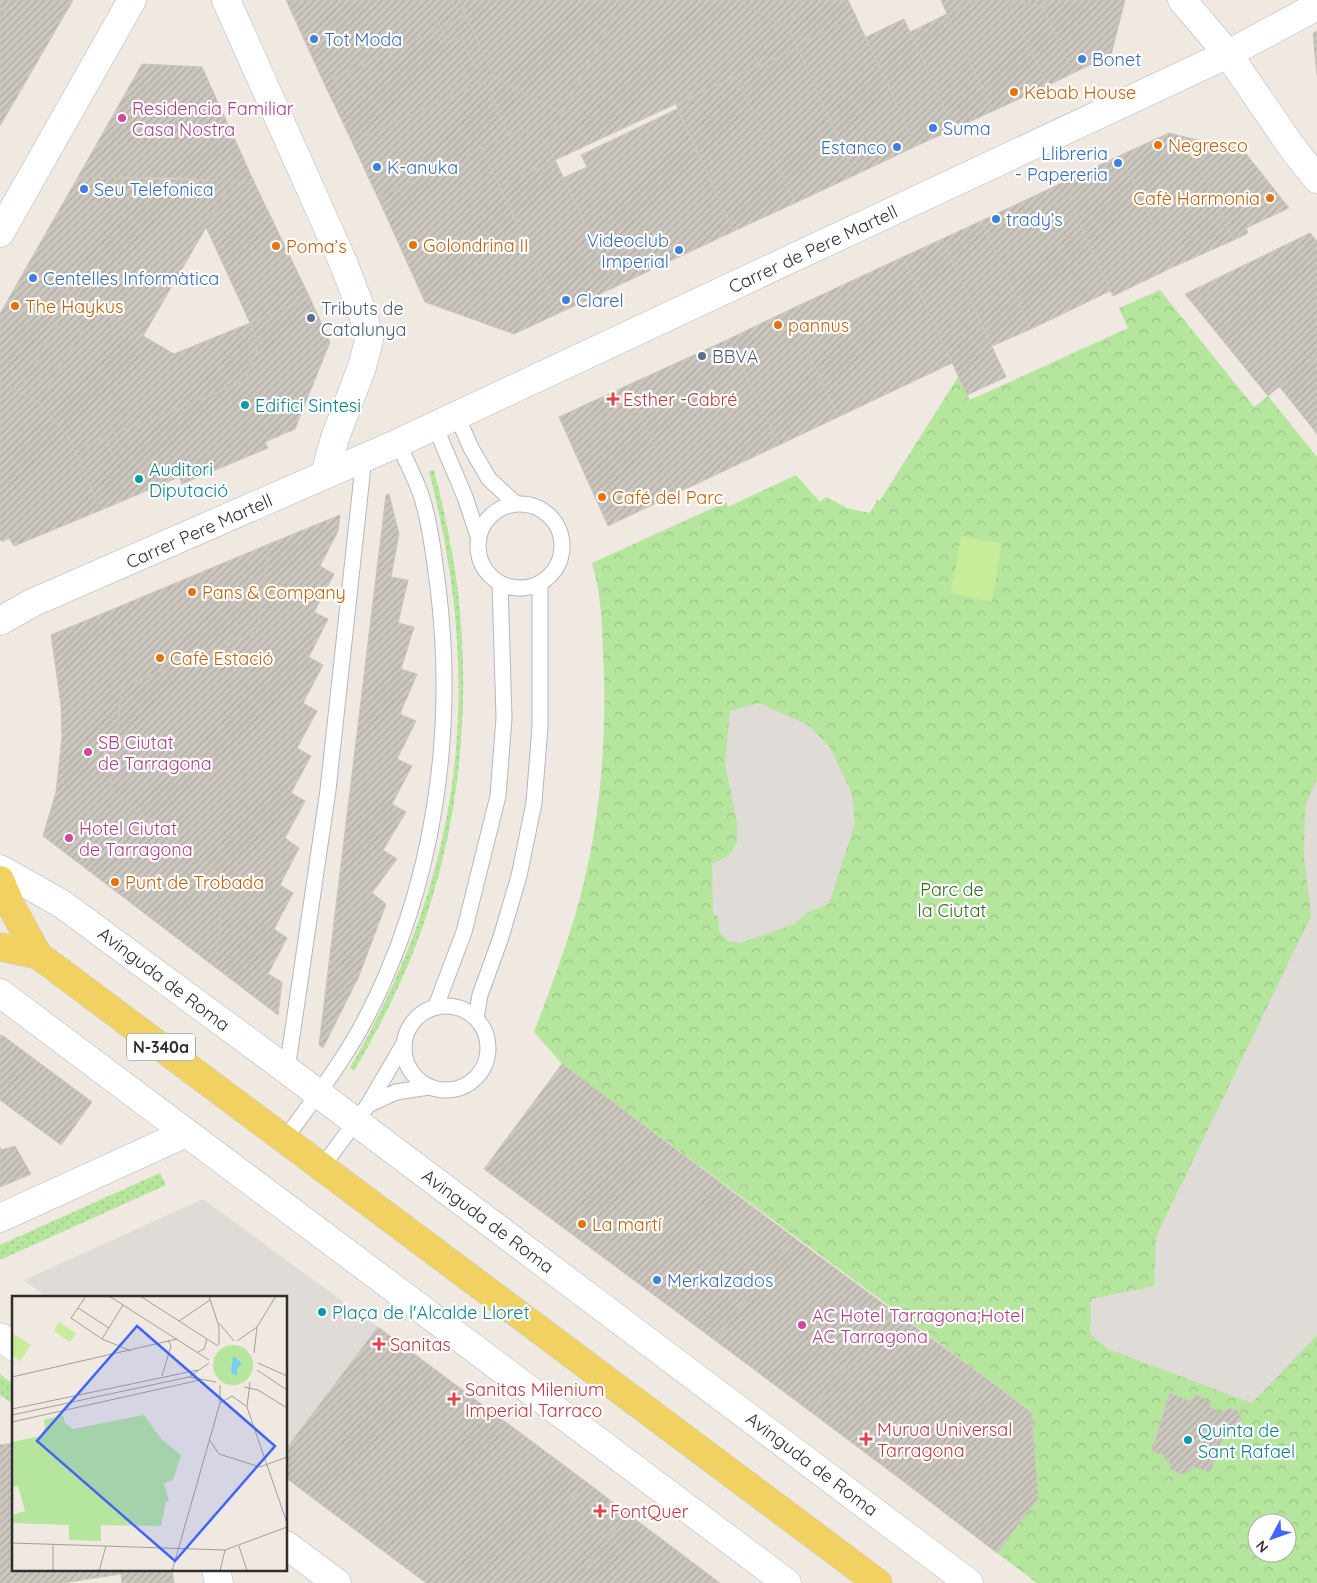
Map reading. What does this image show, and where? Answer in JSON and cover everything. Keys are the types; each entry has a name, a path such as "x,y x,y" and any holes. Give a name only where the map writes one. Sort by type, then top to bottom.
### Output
{"main road":[{"name":"N-340a","path":"0,880 10,906 38,955 878,1583"},
{"name":"N-340a","path":"0,947 38,955"}],"street":[{"path":"0,233 132,0"},
{"path":"226,0 343,262 364,318 369,340 325,474"},
{"path":"1182,0 1228,54 1291,146 1317,179"},
{"path":"1228,54 1317,6"},
{"name":"Carrer de Pere Martell","path":"398,443 1228,54"},
{"name":"Carrer Pere Martell","path":"0,621 32,603 398,443"},
{"path":"0,598 32,603"},
{"name":"Avinguda de Roma","path":"0,869 62,904 318,1093 362,1113 970,1583"},
{"path":"0,993 787,1583"},
{"path":"0,1218 186,1132"},
{"path":"0,1337 12,1346"},
{"path":"288,1546 337,1583"},
{"path":"216,1570 220,1583"}],"lane":[{"path":"446,421 470,448 489,479 516,504"},
{"path":"446,421 465,497 479,539"},
{"path":"284,1139 334,1071 365,1020 409,914 440,776 445,706 444,637 436,574 422,498 398,443"},
{"path":"287,1070 328,790 364,457"},
{"path":"516,504 531,504 544,511 555,521 561,534 563,549 560,563 552,576 540,584 526,588 512,588 489,576 482,565 478,552 482,527 490,516 502,508 516,504"},
{"path":"436,1006 464,932 498,796 504,718 500,583"},
{"path":"476,1018 480,995 501,937 519,876 534,803 540,726 540,584"},
{"path":"450,1005 464,1009 476,1018 485,1030 488,1045 487,1059 481,1072 470,1083 457,1089 442,1090 429,1087 418,1080 404,1058 403,1045 406,1032 412,1021 422,1012 436,1006 450,1005"},
{"path":"322,1167 362,1113 403,1045"},
{"path":"362,1113 396,1092 429,1087"}],"green space":[{"name":"Parc de la Ciutat","path":"1160,290 1254,407 1268,396 1317,457 1317,1583 1037,1583 997,1553 1038,1498 1031,1411 562,1064 534,1032 564,952 576,911 587,869 600,789 604,734 604,679 600,608 592,563 726,502 728,507 796,475 820,502 826,497 847,508 870,513 878,499 879,502 958,377 970,400 1128,328 1119,308"},
{"path":"434,470 454,561 462,641 461,741 456,790 435,888 420,935 390,1004 354,1071 350,1068 388,995 418,923 439,851 453,778 458,704 456,629 446,551 429,471"},
{"path":"961,536 1002,544 992,602 951,593"},
{"path":"160,1173 166,1185 0,1260 0,1245"},
{"path":"0,1374 12,1383 12,1404 0,1395"}],"shaded area":[{"path":"759,703 808,725 829,746 851,791 855,823 829,904 808,912 794,924 741,943 728,941 719,931 719,917 713,914 712,864 730,855 737,841 737,823 725,764 730,711"},
{"path":"1317,779 1317,1335 1252,1403 1108,1349 1090,1334 1091,1299 1154,1286 1156,1237 1311,916 1304,856 1305,806"},
{"name":"Plaça de l'Alcalde Lloret","path":"203,1199 378,1327 288,1446 288,1296 45,1296 24,1280"}],"building":[{"path":"0,0 11,0 0,19"},
{"path":"11,0 73,0 0,126 0,19"},
{"path":"286,0 429,0 441,28 324,83"},
{"path":"429,0 452,0 461,19 441,28"},
{"path":"452,0 468,0 463,10 465,16 461,19"},
{"path":"468,0 622,0 562,114 494,76 463,10"},
{"path":"622,0 736,0 778,22 753,68 555,160 547,142"},
{"path":"736,0 802,0 788,27"},
{"path":"802,0 848,0 856,17 796,45 788,27"},
{"path":"941,0 978,0 947,14"},
{"path":"978,0 1007,0 1047,86 993,111 947,14"},
{"path":"1007,0 1043,7 1073,73 1047,86"},
{"path":"1009,0 1052,0 1043,7"},
{"path":"1052,0 1125,0 1111,55 1073,73 1043,7"},
{"path":"947,14 993,111 954,129 910,32"},
{"path":"465,16 494,76 471,87 465,75 476,69 461,37 447,43 441,28"},
{"path":"856,17 916,146 855,175 796,45"},
{"path":"904,19 954,129 916,146 866,37"},
{"path":"778,22 788,27 797,48 753,68"},
{"path":"441,28 447,43 461,37 476,69 465,75 471,87 352,142 324,83"},
{"path":"1317,31 1317,75 1313,33"},
{"path":"797,48 855,175 795,203 736,76"},
{"path":"142,64 202,67 255,184 172,178 78,177"},
{"path":"494,76 562,114 547,142 522,129 509,135 484,81"},
{"path":"736,76 795,203 734,231 676,105"},
{"path":"484,81 509,135 378,198 352,142"},
{"path":"677,109 734,231 615,287 563,178 587,167 581,155"},
{"path":"522,129 547,142 555,160 499,186 482,148"},
{"path":"1169,133 1185,137 1234,240 1173,267 1121,155"},
{"path":"1185,137 1243,150 1289,208 1246,228 1248,233 1234,240"},
{"path":"482,148 559,313 514,334 425,302 378,198"},
{"path":"1121,155 1173,267 1113,296 1069,200 1072,193 1066,181"},
{"path":"555,160 615,287 559,313 499,186"},
{"path":"78,177 233,181 143,336 26,268"},
{"path":"233,181 255,184 310,298 250,323 206,227"},
{"path":"1066,181 1072,193 1069,200 1110,291 1031,329 981,221"},
{"path":"981,221 1031,329 992,346 942,239"},
{"path":"1310,233 1317,241 1317,356 1268,396 1185,294"},
{"path":"942,239 1006,377 967,395 903,257"},
{"path":"903,257 952,363 838,417 789,310"},
{"path":"26,268 74,296 19,391 0,381 0,314"},
{"path":"74,296 95,308 39,403 19,391"},
{"name":"Edifici Sintesi","path":"310,298 330,342 295,429 265,442 268,448 182,484 179,477 101,510 75,451 106,437 112,453 120,449 114,434 245,381 259,344 250,323"},
{"path":"95,308 174,354 250,323 259,344 245,381 114,434 120,449 112,453 106,437 75,451 69,438 39,403"},
{"path":"789,310 838,417 779,445 729,339"},
{"path":"729,339 779,445 677,493 626,386"},
{"path":"1317,356 1317,419 1310,425 1279,386"},
{"path":"0,381 39,403 69,438 101,510 14,546 9,538 2,542 0,539"},
{"path":"626,386 677,493 608,526 559,417"},
{"path":"1317,419 1317,434 1310,425"},
{"path":"389,494 399,534 391,577 408,580 398,623 414,627 401,669 417,674 400,714 416,721 397,759 412,766 392,804 406,812 383,850 397,859 372,893 386,904 359,976 323,1048 319,1045 386,495"},
{"path":"340,515 338,531 320,566 334,574 314,612 328,619 309,657 323,665 303,703 317,711 297,748 311,756 291,793 305,801 285,838 299,848 280,885 293,893 274,929 287,938 268,974 282,982 278,1015 215,967 225,880 110,790 122,687 257,631 269,544"},
{"name":"SB Ciutat de Tarragona","path":"269,544 257,631 122,687 110,790 225,880 215,967 43,836 56,792 62,737 61,705 51,635"},
{"path":"2,1035 92,1102 61,1145 0,1100 0,1036"},
{"path":"562,1064 793,1237 716,1341 484,1169"},
{"path":"15,1146 31,1174 0,1187 0,1147 1,1150"},
{"name":"AC Hotel Tarragona;Hotel AC Tarragona","path":"793,1237 889,1308 811,1412 716,1341"},
{"path":"889,1308 987,1379 907,1484 811,1412"},
{"path":"378,1327 585,1481 509,1583 426,1583 288,1480 288,1446"},
{"path":"987,1379 1031,1412 1038,1498 997,1553 907,1484"},
{"name":"Quinta de Sant Rafael","path":"1170,1393 1189,1401 1194,1399 1196,1395 1209,1401 1210,1408 1222,1413 1229,1408 1238,1411 1241,1419 1238,1425 1231,1429 1226,1428 1210,1472 1192,1466 1190,1471 1181,1474 1171,1469 1169,1461 1166,1461 1167,1456 1152,1451"},
{"path":"12,1443 12,1518 0,1520 0,1445"},
{"path":"585,1481 627,1513 575,1583 509,1583"},
{"path":"627,1513 720,1583 575,1583"},
{"path":"12,1518 12,1570 40,1570 42,1583 0,1583 0,1520"},
{"path":"40,1570 172,1570 174,1583 122,1583 121,1574 63,1583 42,1583"}],"place":[{"name":"Tot Moda","path":"314,39"},
{"name":"Bonet","path":"1082,59"},
{"name":"Kebab House","path":"1014,92"},
{"name":"Residencia Familiar Casa Nostra","path":"122,118"},
{"name":"Suma","path":"933,128"},
{"name":"Negresco","path":"1158,145"},
{"name":"Estanco","path":"897,147"},
{"name":"Llibreria - Papereria","path":"1118,163"},
{"name":"K-anuka","path":"377,167"},
{"name":"Seu Telefonica","path":"84,189"},
{"name":"Cafè Harmonia","path":"1270,198"},
{"name":"trady’s","path":"996,219"},
{"name":"Golondrina II","path":"413,245"},
{"name":"Poma’s","path":"276,246"},
{"name":"Videoclub Imperial","path":"679,250"},
{"name":"Centelles Informàtica","path":"33,278"},
{"name":"Clarel","path":"566,300"},
{"name":"The Haykus","path":"15,306"},
{"name":"Tributs de Catalunya","path":"311,318"},
{"name":"pannus","path":"778,325"},
{"name":"BBVA","path":"702,356"},
{"name":"Esther -Cabré","path":"613,399"},
{"name":"Edifici Sintesi","path":"245,405"},
{"name":"Auditori Diputació","path":"139,479"},
{"name":"Café del Parc","path":"602,497"},
{"name":"Pans & Company","path":"192,592"},
{"name":"Cafè Estació","path":"160,658"},
{"name":"SB Ciutat de Tarragona","path":"88,752"},
{"name":"Hotel Ciutat de Tarragona","path":"69,838"},
{"name":"Punt de Trobada","path":"115,882"},
{"name":"La martí","path":"582,1224"},
{"name":"Merkalzados","path":"657,1280"},
{"name":"Plaça de l'Alcalde Lloret","path":"322,1312"},
{"name":"AC Hotel Tarragona;Hotel AC Tarragona","path":"802,1325"},
{"name":"Sanitas","path":"379,1344"},
{"name":"Sanitas Milenium Imperial Tarraco","path":"454,1399"},
{"name":"Murua Universal Tarragona","path":"866,1439"},
{"name":"Quinta de Sant Rafael","path":"1188,1440"},
{"name":"FontQuer","path":"600,1511"}]}
